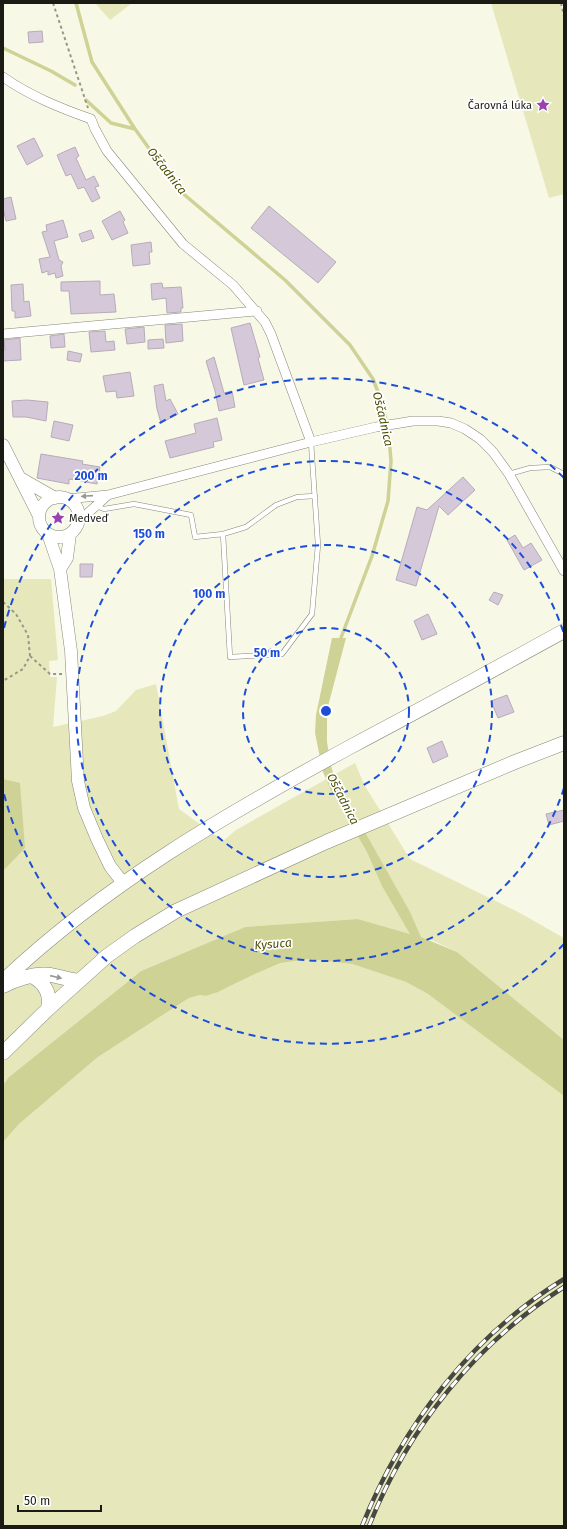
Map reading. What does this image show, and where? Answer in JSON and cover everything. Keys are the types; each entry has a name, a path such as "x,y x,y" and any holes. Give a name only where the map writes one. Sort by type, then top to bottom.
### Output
{"main road":[{"path":"3,981 56,934 123,883 178,846 310,769 564,631"},
{"path":"3,1053 48,1009 113,952 135,936 176,911 326,842 454,789 514,762 564,743"},
{"path":"3,986 32,976 51,975 79,981"},
{"path":"32,976 45,986 50,1001 48,1009"}],"street":[{"path":"3,77 37,98 91,119 94,129 107,150 183,244 233,285 256,311 265,322 276,345 311,442"},
{"path":"3,334 256,311"},
{"path":"39,516 40,509 44,504 61,498 108,495 358,431 395,424 430,420 456,425 473,434 486,444 509,474 564,571"},
{"path":"3,445 39,516 41,526 48,534 60,569 71,650 78,781 84,808 97,839 110,866 123,883"},
{"path":"20,478 61,498 71,501 78,510 79,521"},
{"path":"48,534 59,537 70,534 77,526 79,521 108,495"},
{"path":"60,569 67,558 70,534"}],"lane":[{"path":"223,534 230,657 282,654 312,614 318,545 311,442"},
{"path":"509,474 530,468 550,467 564,474"},
{"path":"96,506 104,509 134,504 191,515 195,537 223,534 246,527 276,505 297,497 315,496"}],"path":[{"path":"53,3 91,119"},
{"path":"561,3 564,16"},
{"path":"3,602 16,614 28,635 30,656 23,669 3,681"},
{"path":"30,656 50,674 58,674"}],"shaded area":[{"path":"95,3 132,3 110,20"},
{"name":"Čarovná lúka","path":"491,3 560,3 564,16 564,194 549,198"},
{"path":"3,579 51,579 58,660 49,661 50,677 57,677 53,727 103,716 116,711 136,690 156,684 179,809 223,841 236,830 355,763 365,786 410,859 520,913 564,938 564,1040 457,952 434,941 358,919 245,927 141,971 9,1077 3,1085"},
{"path":"309,959 352,964 406,982 428,994 564,1096 564,1526 3,1526 3,1142 19,1124 98,1057 189,998 200,995 206,996 282,963"}],"water":[{"name":"Kysuca","path":"332,638 346,638 327,710 327,742 335,779 410,912 421,937 457,952 564,1040 564,1096 428,994 406,982 352,964 309,959 281,963 218,992 206,996 200,995 189,998 98,1057 19,1124 3,1142 3,1085 9,1077 141,971 245,927 358,919 410,934 382,886 367,852 330,788 323,772 315,733 316,715"},
{"path":"3,779 20,783 25,848 3,871"}],"building":[{"path":"42,31 43,42 29,43 28,32"},
{"path":"34,138 43,156 27,165 17,146"},
{"path":"75,147 79,156 76,158 86,180 94,176 99,186 95,187 100,198 92,202 84,187 78,189 71,174 66,176 57,155"},
{"path":"11,197 16,219 6,221 3,208 3,199"},
{"path":"269,206 336,262 318,283 251,228"},
{"path":"120,211 125,220 123,222 128,233 112,240 102,221"},
{"path":"63,220 68,237 54,241 59,260 63,262 61,266 63,276 56,278 55,273 48,275 48,271 42,273 39,259 50,257 42,232 47,231 46,225"},
{"path":"91,230 94,238 82,242 79,234"},
{"path":"151,242 152,252 149,252 150,264 133,266 131,245"},
{"path":"100,281 100,295 114,294 116,312 71,314 69,291 61,291 61,282"},
{"path":"162,283 163,288 181,287 183,308 181,308 181,312 167,313 166,298 152,300 151,284"},
{"path":"23,284 24,302 29,301 31,316 15,318 15,311 12,311 11,285"},
{"path":"250,323 260,357 258,358 264,380 244,385 231,328"},
{"path":"182,324 183,341 166,343 165,325"},
{"path":"144,327 145,342 127,344 125,329"},
{"path":"105,331 106,342 114,341 115,350 91,352 89,332"},
{"path":"64,334 65,347 51,348 50,336"},
{"path":"20,338 21,360 3,361 3,350 5,350 4,340"},
{"path":"163,339 164,348 148,349 148,340"},
{"path":"68,351 82,354 80,362 67,360"},
{"path":"214,357 224,393 232,391 235,407 219,411 206,361"},
{"path":"130,372 134,396 117,398 116,391 106,392 103,376"},
{"path":"163,384 166,401 170,399 178,414 161,423 157,409 154,386"},
{"path":"27,400 48,402 46,421 26,417 13,417 12,401"},
{"path":"217,418 222,440 213,442 214,447 170,458 165,441 196,433 194,424"},
{"path":"54,421 73,425 69,441 51,437"},
{"path":"41,454 83,461 82,464 100,467 97,484 69,479 69,484 37,478"},
{"path":"463,477 475,490 448,515 439,506 416,586 396,580 417,507 427,510"},
{"path":"515,535 523,548 531,543 542,560 524,570 507,540"},
{"path":"80,564 93,564 92,577 80,577"},
{"path":"494,592 503,595 498,605 489,600"},
{"path":"428,614 437,634 422,640 414,621"},
{"path":"507,695 514,712 498,718 491,701"},
{"path":"442,741 448,756 433,763 427,748"},
{"path":"564,810 564,821 549,825 546,814"}],"waterway":[{"name":"Oščadnica","path":"76,3 92,62 135,129 180,191 285,280 350,345 373,379 383,405 389,437 391,461 388,501 372,556 339,643"},
{"path":"3,48 51,71 75,85"},
{"path":"86,100 111,123 135,129"}],"railway":[{"path":"362,1526 378,1489 397,1453 443,1386 470,1356 499,1328 530,1302 564,1279"},
{"path":"369,1526 403,1455 424,1422 448,1391 473,1362 501,1335 564,1287"}],"place":[{"name":"Čarovná lúka","path":"543,105"},
{"name":"Medveď","path":"58,518"}]}
